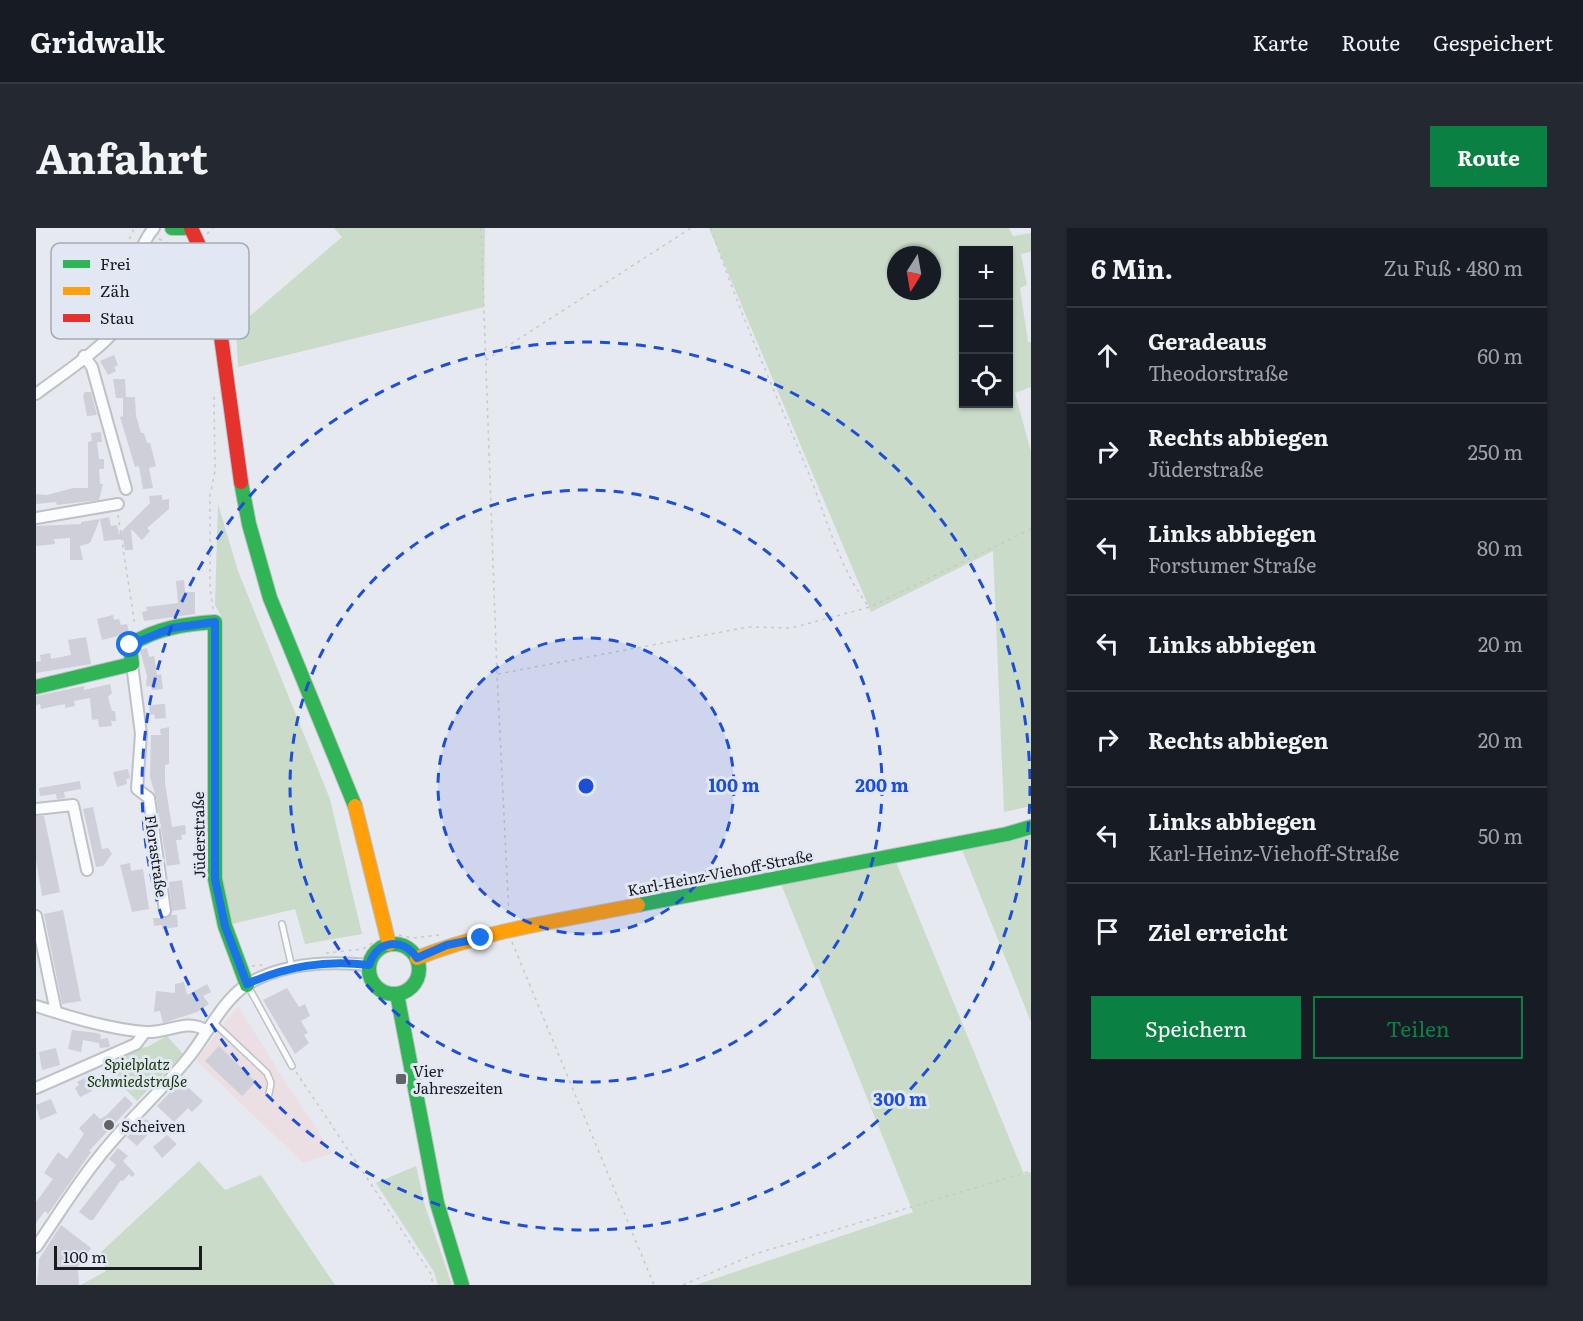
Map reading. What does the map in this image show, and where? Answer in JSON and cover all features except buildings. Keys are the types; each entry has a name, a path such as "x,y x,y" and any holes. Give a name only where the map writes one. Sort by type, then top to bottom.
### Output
{"main road":[{"path":"172,228 186,228"},
{"path":"191,228 198,243"},
{"path":"221,339 236,457 249,524 274,606 353,798 389,944"},
{"path":"36,687 132,664 130,645 138,639 172,628 215,622"},
{"name":"Jüderstraße","path":"215,622 215,879 225,926 247,984"},
{"name":"Karl-Heinz-Viehoff-Straße","path":"417,958 447,945 510,930 1007,834 1031,827"},
{"path":"389,944 406,946 417,958 419,974 417,981 405,992 389,994 375,987 369,973 369,965 375,951 389,944"},
{"path":"397,994 437,1203 462,1285"}],"street":[{"path":"36,393 105,339"},
{"path":"84,356 92,367 126,489"},
{"path":"36,518 120,508"},
{"name":"Florastraße","path":"132,664 141,734 136,789 149,798 165,911"},
{"path":"36,809 73,804 87,870"},
{"path":"36,916 56,1012"},
{"path":"36,1247 99,1157 173,1077 230,1001 247,984 292,968 342,962 369,965"},
{"path":"36,1006 145,1032 190,1024 211,1027"},
{"path":"36,1088 136,1044 145,1032"}],"lane":[{"path":"282,924 292,968"},
{"name":"Jüderstraße","path":"247,984 292,1066"},
{"path":"211,1027 267,1073 271,1083 269,1094"}],"path":[{"path":"129,243 134,228"},
{"path":"481,228 497,674 512,945 654,1285"},
{"path":"485,361 691,228"},
{"path":"711,228 731,288 840,552 860,595 870,607"},
{"path":"152,231 171,243"},
{"path":"214,383 210,587 215,622"},
{"path":"120,508 118,516 138,639"},
{"path":"497,674 748,627 791,628 870,607 1031,529"},
{"path":"363,949 371,944"},
{"path":"292,1066 431,1274 433,1285"},
{"path":"683,1285 755,1254 1031,1171"}],"shaded area":[{"path":"238,1006 333,1153 303,1163 196,1060"}],"green space":[{"path":"334,228 485,228 484,307 238,367 237,339 249,339 249,317 342,237"},
{"path":"709,228 1009,228 1013,236 1031,233 1031,252 1021,254 1027,285 1020,288 1028,342 1031,342 1031,387 1015,393 1031,452 1031,806 1004,812 993,551 871,612"},
{"path":"218,504 238,571 330,799 362,934 305,944 295,909 232,924 221,877 219,841 221,616 215,605"},
{"path":"1031,831 1031,1022 961,847"},
{"path":"896,862 1024,1174 1031,1172 1031,1285 696,1285 913,1212 781,884"},
{"name":"Spielplatz Schmiedstraße","path":"167,1036 183,1054 137,1101 102,1065 137,1048 147,1047"},
{"path":"199,1161 225,1190 261,1175 335,1285 81,1285 106,1271 101,1252"},
{"path":"416,1166 425,1206 452,1285 438,1285 434,1272 376,1183"}],"traffic: fast":[{"path":"172,228 186,228"},
{"path":"241,482 249,524 270,598 355,806"},
{"path":"36,687 132,664 130,645 140,639 171,628 215,622 215,879 225,926 247,985"},
{"path":"638,905 1007,834 1031,827"},
{"path":"399,944 412,951 418,959 419,969 418,979 412,987 404,993 389,994 376,987 370,979 369,964 376,951 384,945 399,944"},
{"path":"397,994 437,1203 462,1285"}],"traffic: slow":[{"path":"355,806 389,944"},
{"path":"417,958 498,933 638,905"}],"traffic: jam":[{"path":"191,228 198,243"},
{"path":"221,339 241,482"}],"place":[{"name":"Vier Jahreszeiten","path":"401,1079"},
{"name":"Scheiven","path":"109,1125"}],"route":[{"path":"130,645 138,639 172,628 199,622 215,622 215,879 225,926 240,971 247,984 292,968 316,964 342,962 369,965 375,951 389,944 398,943 406,946 417,958 447,945 481,938"}]}
